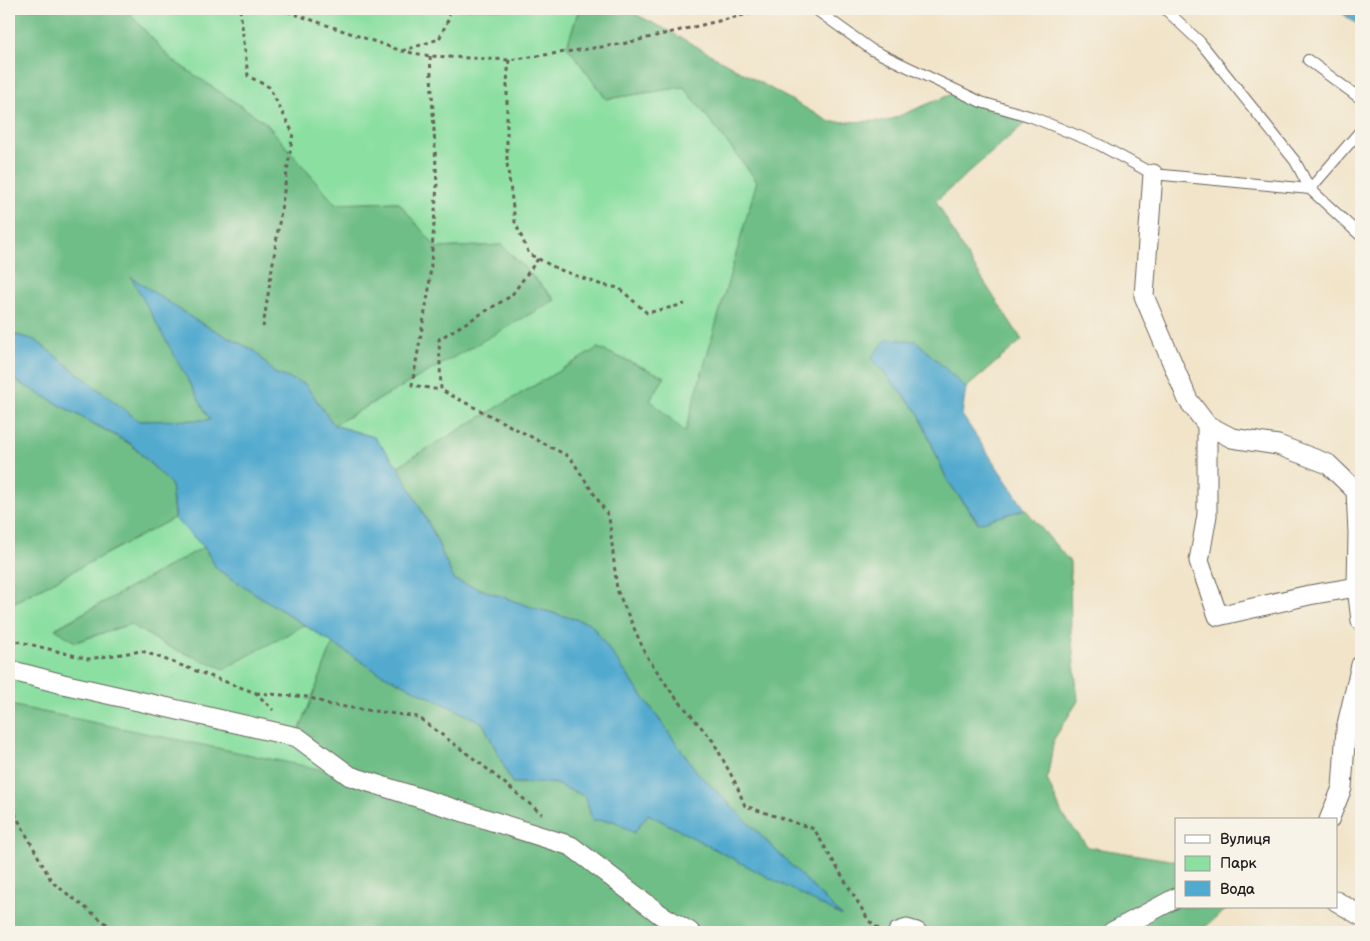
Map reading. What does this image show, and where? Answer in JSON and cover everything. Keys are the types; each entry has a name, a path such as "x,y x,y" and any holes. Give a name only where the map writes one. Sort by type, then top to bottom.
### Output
{"street":[{"path":"1153,174 1144,296 1188,400 1207,425 1232,438 1278,445 1328,464 1356,490 1358,533 1357,587 1361,621"},
{"path":"1207,425 1207,515 1199,561 1218,616 1309,595 1357,587"},
{"path":"1330,818 1342,788 1346,729 1361,665"},
{"path":"9,670 297,737 350,776 571,846 661,915 690,932"},
{"path":"1112,932 1175,899"},
{"path":"1338,902 1361,916"},
{"path":"898,932 907,929 917,932"}],"lane":[{"path":"815,9 872,50 981,102 1032,117 1098,144 1153,174 1310,189"},
{"path":"1165,9 1200,42 1295,161 1310,189 1361,236"},
{"path":"1308,60 1361,99"},
{"path":"1310,189 1361,130"}],"path":[{"path":"240,9 248,76 269,87 294,133 263,327"},
{"path":"280,9 402,51 430,56 509,60 622,44 748,14 796,9"},
{"path":"294,14 295,9"},
{"path":"402,51 439,39 448,20 450,9"},
{"path":"430,56 438,184 429,289 412,385 440,390 570,457 609,517 617,590 646,655 672,693 713,741 736,784 745,806 814,830 869,921 883,932"},
{"path":"509,60 507,82 507,163 515,222 529,254 558,270 619,288 647,313 685,304"},
{"path":"440,390 439,339 511,296 538,259"},
{"path":"9,639 88,659 142,651 256,692 308,697 331,706 418,717 543,814 548,821"},
{"path":"256,692 274,712"},
{"path":"9,807 15,814 52,882 117,932"}],"green space":[{"path":"9,9 125,9 172,60 266,123 335,204 398,202 437,248 502,245 555,300 334,425 305,384 274,373 255,351 195,320 132,278 211,420 139,421 35,340 9,333"},
{"path":"125,9 579,9 567,46 606,99 684,87 757,181 685,433 650,400 664,377 598,348 398,466 374,437 334,425 555,299 502,245 436,248 398,202 335,204 266,123 172,60"},
{"path":"579,9 625,9 669,31 830,122 887,121 959,91 1032,117 936,201 965,253 1022,340 966,388 916,341 871,358 918,412 947,480 978,523 1025,509 1070,562 1071,633 1078,701 1054,739 1047,779 1062,814 1088,847 1175,861 1175,908 1228,908 1199,932 9,932 9,705 348,775 297,737 333,643 376,671 483,723 512,783 553,783 585,796 592,820 614,821 634,833 648,814 841,915 697,772 590,623 534,608 454,580 433,532 398,466 598,348 665,377 650,400 685,432 757,181 684,87 606,99 567,46"},
{"path":"9,377 130,444 171,484 174,518 9,605"},
{"path":"174,518 204,547 56,628 76,642 130,624 167,646 276,641 304,625 333,643 297,737 350,776 9,705 9,605"},
{"path":"204,547 217,569 304,625 224,669 167,646 130,624 75,642 55,629"}],"water":[{"path":"1336,9 1361,9 1361,27 1339,11"},
{"path":"131,277 195,320 255,351 274,373 305,384 334,425 374,437 398,466 433,532 454,580 534,608 590,623 697,772 842,916 648,814 634,833 614,821 592,820 585,796 553,783 512,783 483,723 376,671 217,569 204,547 175,519 171,484 131,444 9,377 9,333 35,340 139,421 210,420"},
{"path":"887,339 916,341 966,388 962,415 1025,509 979,523 947,480 918,412 871,358"}]}
